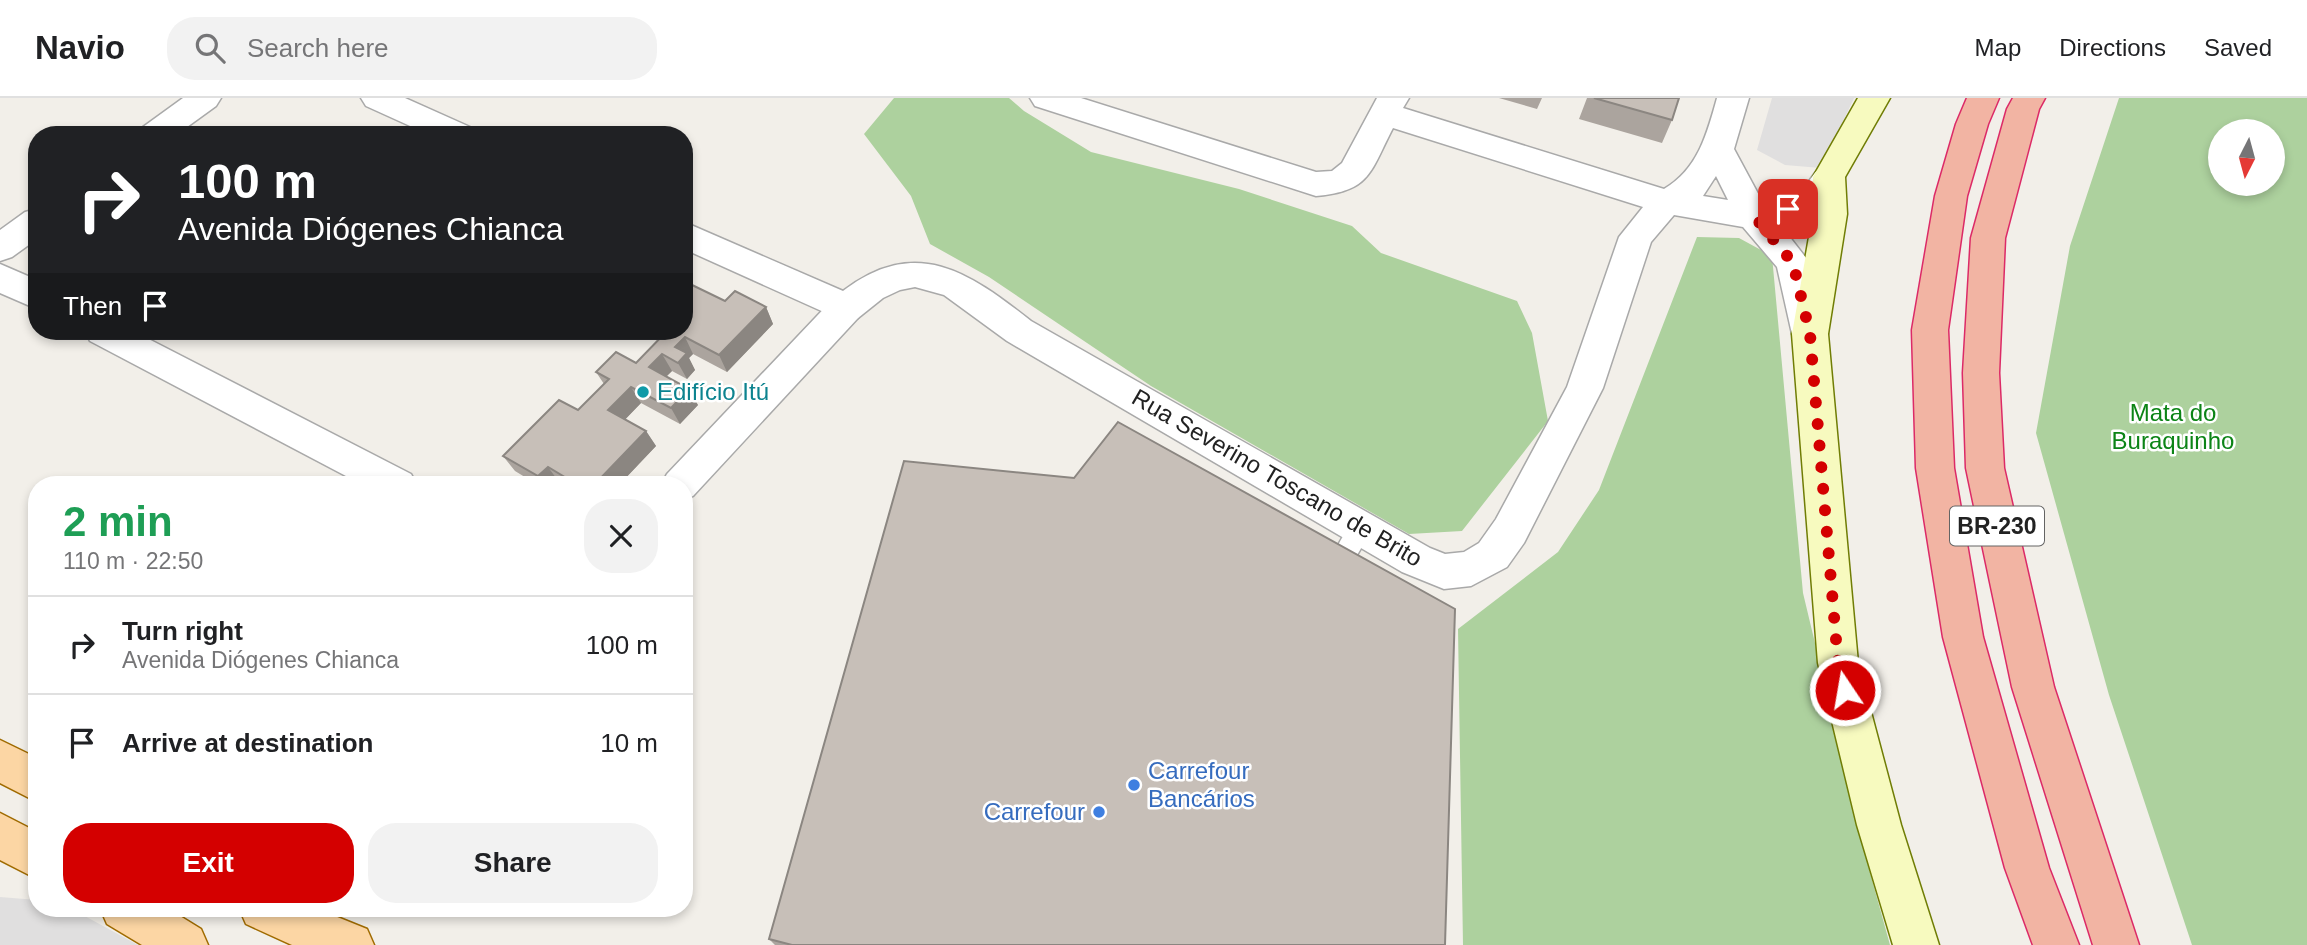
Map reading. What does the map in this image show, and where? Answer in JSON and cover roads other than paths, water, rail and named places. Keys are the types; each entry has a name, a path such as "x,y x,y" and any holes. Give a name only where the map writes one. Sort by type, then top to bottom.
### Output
{"highway":[{"name":"BR-230","path":"1983,98 1972,124 1951,196 1930,330 1935,468 1963,637 2027,868 2056,945"},
{"name":"BR-230","path":"2029,98 2023,109 1988,237 1981,373 1985,468 2033,687 2116,945"}],"main road":[{"path":"1874,98 1829,177 1830,214 1810,334 1838,663 1879,825 1916,945"},
{"path":"0,760 28,775"},
{"path":"0,835 28,852"},
{"path":"138,917 185,945"},
{"path":"289,917 351,945"}],"street":[{"path":"166,126 205,98"},
{"path":"377,98 440,126"},
{"path":"1046,98 1316,184 1340,182 1354,171 1389,106 1667,202 1754,216 1810,202 1829,177"},
{"name":"Rua Severino Toscano de Brito","path":"846,308 871,288 902,274 940,278 965,288 1019,331 1416,560 1444,572 1471,569 1493,555 1510,531 1585,388 1636,237 1667,202 1691,188 1718,149 1733,98"},
{"path":"1718,149 1754,216 1793,263 1810,334"},
{"path":"0,248 28,228"},
{"path":"688,476 846,308 693,240"},
{"path":"0,277 28,291"},
{"path":"120,340 381,476"}],"lane":[{"path":"1341,561 1360,528"}],"place":[{"name":"Edifício Itú","path":"643,392"},
{"name":"Carrefour Bancários","path":"1134,785"},
{"name":"Carrefour","path":"1099,812"}],"park label":[{"name":"Mata do Buraquinho","path":"2173,427"}]}
